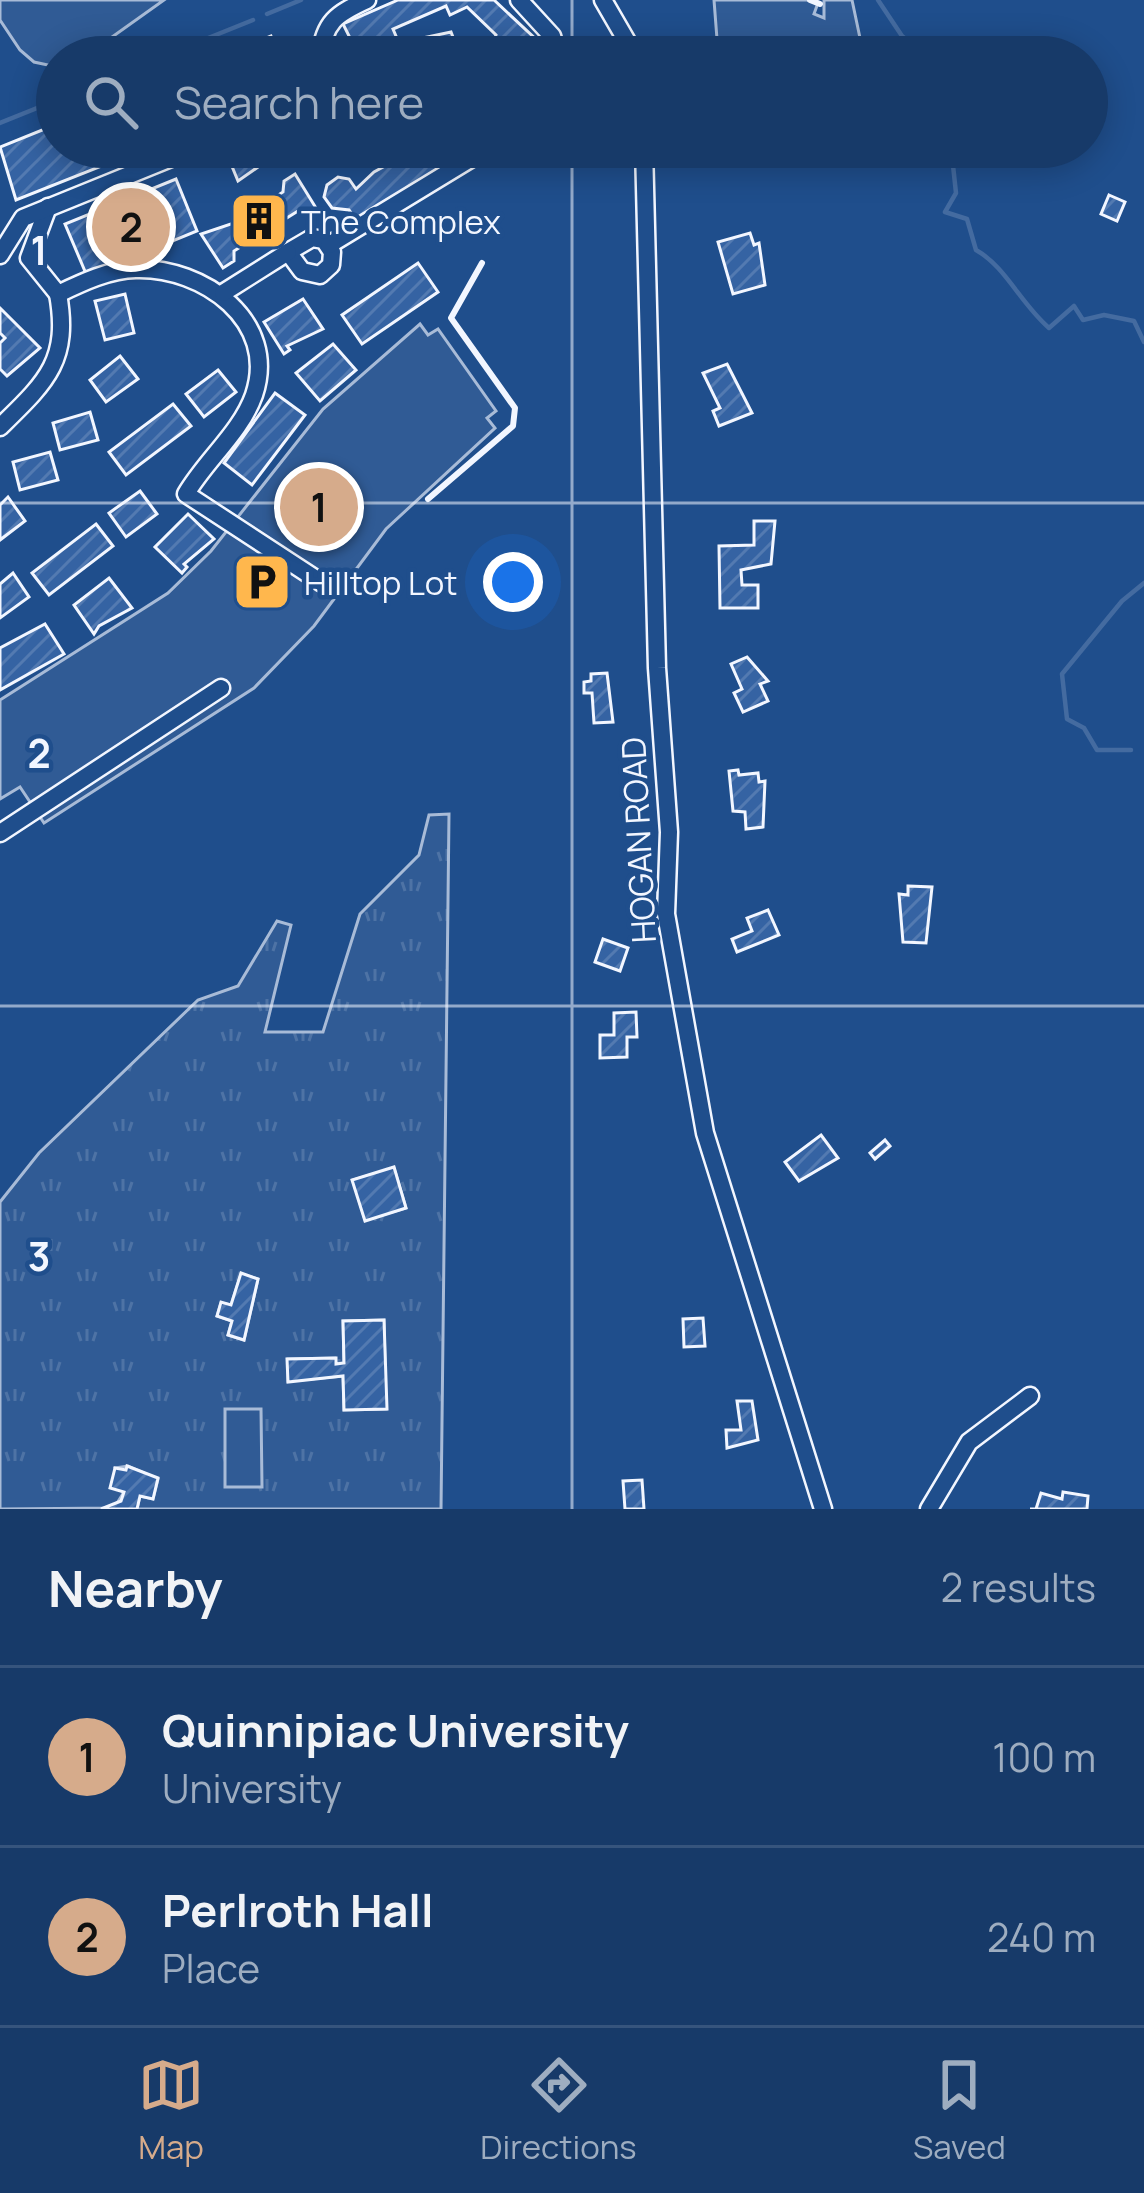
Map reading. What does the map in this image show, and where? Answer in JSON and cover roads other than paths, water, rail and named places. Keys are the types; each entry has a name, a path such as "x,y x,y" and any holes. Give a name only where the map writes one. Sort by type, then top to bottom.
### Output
{"street":[{"path":"324,36 337,13 367,0"},
{"path":"519,0 551,36"},
{"path":"603,0 624,36"},
{"path":"0,427 55,365 64,328 58,294 29,258 0,256 15,225 146,168"},
{"path":"329,245 456,168"},
{"name":"HOGAN ROAD","path":"645,168 657,668 669,832 666,914 705,1132 823,1509"},
{"path":"29,258 48,207"},
{"path":"223,293 312,238 329,245"},
{"path":"288,252 302,271 320,275 331,265 329,245"},
{"path":"58,294 134,268 223,293 247,322 256,357 255,393 186,494 322,583"},
{"path":"0,833 221,688"},
{"path":"929,1509 969,1442 1030,1396"}],"waterway":[{"path":"267,14 301,0"},
{"path":"878,0 902,36"},
{"path":"213,36 253,20"},
{"path":"0,123 36,108"},
{"path":"953,168 956,193 945,212 967,219 976,250 996,266 1049,328 1074,306 1083,320 1104,315 1134,321 1144,342"},
{"path":"1131,750 1097,750 1084,728 1067,719 1062,674 1122,601 1144,583"}],"place":[{"name":"The Complex","path":"259,221"},
{"name":"Perlroth Hall","path":"131,227"},
{"name":"Quinnipiac University","path":"319,507"},
{"name":"Hilltop Lot","path":"262,582"}]}
